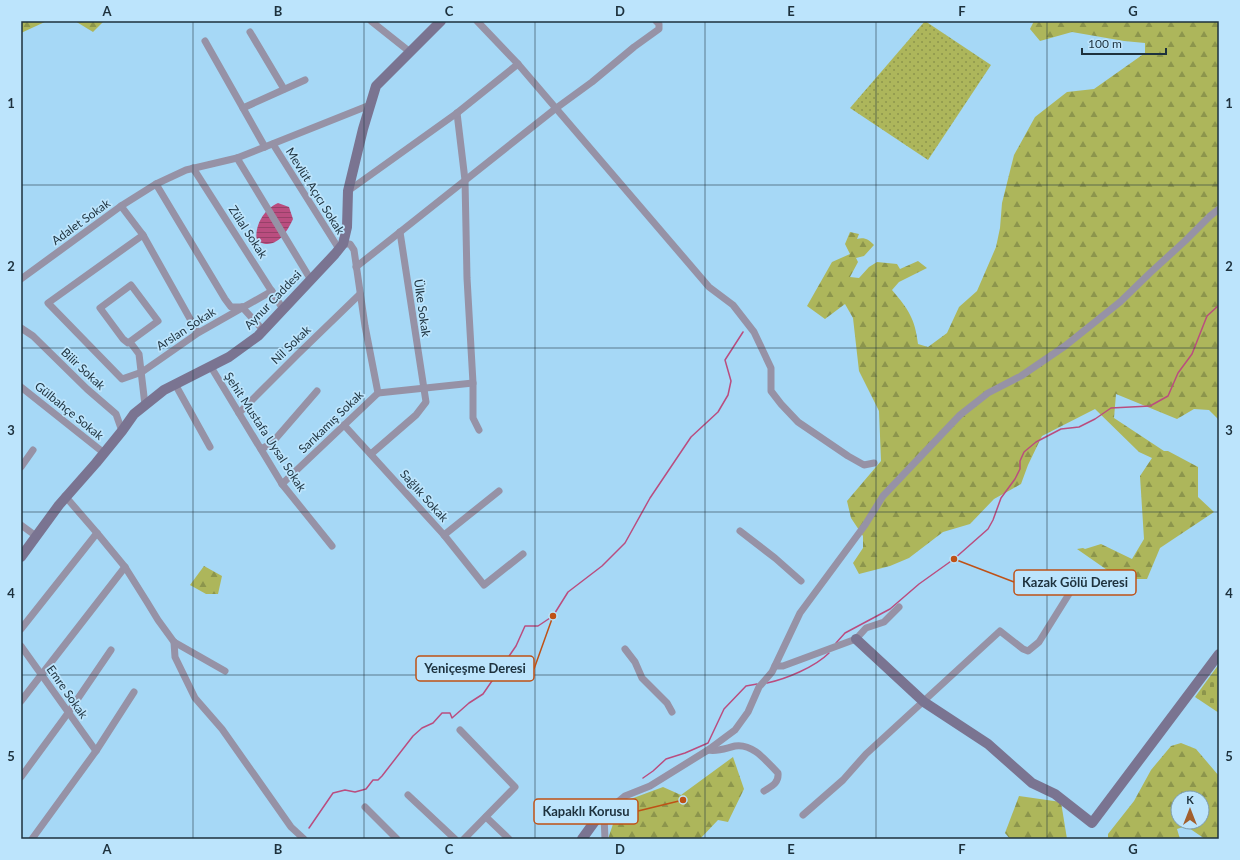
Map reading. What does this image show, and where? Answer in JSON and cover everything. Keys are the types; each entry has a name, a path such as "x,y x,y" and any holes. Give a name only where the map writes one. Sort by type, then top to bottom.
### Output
{"street":[{"path":"371,21 410,52"},
{"path":"341,246 347,227 348,191 363,129 376,86 441,21"},
{"path":"477,21 518,64 709,287 733,305 754,332 767,358 771,368 771,392 781,404 798,422 848,456 864,465 874,462"},
{"path":"378,393 356,267 555,109 659,29 659,24 656,21"},
{"path":"250,32 284,89"},
{"path":"205,42 265,147"},
{"path":"348,191 457,113 518,64"},
{"path":"243,108 305,80"},
{"name":"Adalet Sokak","path":"21,279 121,206 156,184 186,170 237,158 370,105"},
{"path":"457,113 465,180 467,278 473,383 473,418 479,430"},
{"name":"Mevlüt Açıcı Sokak","path":"273,144 341,246 350,244 354,250 356,267"},
{"path":"237,158 311,280"},
{"name":"Zülal Sokak","path":"194,168 283,308"},
{"path":"156,184 225,299 232,307 242,307 263,330"},
{"path":"121,206 143,235 198,332"},
{"path":"582,839 595,821 604,816 625,796 650,786 708,750 735,730 748,712 759,687 772,672 800,613 865,525 883,496 960,415 988,393 1021,376 1065,346 1120,302 1219,209"},
{"name":"Ülke Sokak","path":"371,454 416,415 426,402 400,232"},
{"name":"Arslan Sokak","path":"143,235 48,303 122,379 142,372 198,332 272,291"},
{"name":"Aynur Caddesi","path":"21,557 65,496 104,453 134,414 164,390 230,357 258,336 341,246"},
{"path":"130,342 158,321 131,285 100,308 123,339 128,343 130,342 139,354 145,405"},
{"name":"Nil Sokak","path":"239,413 360,294"},
{"name":"Bilir Sokak","path":"21,328 33,336 87,389 116,414 122,431"},
{"name":"Şehit Mustafa Uysal Sokak","path":"211,367 282,484 332,546"},
{"name":"Sarıkamış Sokak","path":"282,484 378,393 473,383"},
{"path":"175,384 210,447"},
{"name":"Gülbahçe Sokak","path":"21,387 104,453"},
{"path":"261,449 271,444 317,391"},
{"name":"Sağlık Sokak","path":"344,425 444,535 484,585 523,554"},
{"path":"21,467 33,450"},
{"path":"444,535 498,491"},
{"path":"65,496 125,567 158,620 174,642 225,671"},
{"path":"21,525 36,536"},
{"path":"740,531 775,558 801,581"},
{"path":"21,629 97,533"},
{"path":"21,701 42,676 125,567"},
{"path":"803,815 843,780 866,754 1000,631 1023,649 1028,651 1039,642 1074,586"},
{"path":"775,666 783,666 856,639 866,628 884,622 899,608"},
{"path":"856,639 924,702 988,744 1032,783 1055,794 1092,823 1219,654"},
{"path":"174,642 175,657 195,698 222,729 291,827 304,839"},
{"name":"Emre Sokak","path":"21,646 96,751"},
{"path":"625,649 635,662 642,678 667,703 672,712"},
{"path":"21,777 68,713 111,650"},
{"path":"32,839 96,751 134,692"},
{"path":"460,730 515,787 464,839"},
{"path":"708,750 715,751 737,745 748,747 758,753 778,773 779,778 764,791"},
{"path":"408,795 455,839"},
{"path":"365,807 397,839"},
{"path":"604,816 605,839"},
{"path":"486,817 509,839"}],"green space":[{"path":"21,21 47,21 21,33"},
{"path":"75,21 104,21 93,32"},
{"path":"925,21 991,65 928,160 850,108"},
{"path":"1034,21 1219,21 1219,420 1209,410 1194,409 1177,419 1116,394 1114,418 1164,451 1168,451 1198,467 1198,497 1214,512 1160,548 1147,579 1120,579 1077,549 1085,549 1101,544 1132,559 1144,539 1140,476 1152,458 1139,452 1095,409 1042,436 1028,465 1021,484 994,499 970,524 943,532 909,558 890,566 859,574 853,563 863,548 863,536 851,518 847,501 881,461 879,411 859,371 853,318 845,304 825,319 807,306 832,262 850,254 845,244 850,232 859,234 857,239 867,239 874,245 864,256 856,258 858,262 850,277 859,278 869,267 877,262 897,264 900,269 918,261 927,268 899,282 892,290 913,320 918,344 928,347 947,333 959,307 977,291 996,247 1000,228 1002,203 1014,155 1035,117 1067,92 1094,89 1145,53 1145,43 1072,32 1040,41 1030,29"},
{"path":"204,566 222,576 218,594 206,594 190,585"},
{"path":"1219,664 1219,713 1195,697"},
{"path":"1181,743 1196,749 1219,776 1218,839 1205,839 1192,830 1210,830 1210,790 1170,790 1170,830 1177,830 1180,839 1108,839 1108,834 1134,801 1151,770 1171,746"},
{"path":"733,757 744,789 728,822 718,820 700,839 608,839 620,803 663,787 681,795"},
{"path":"1019,796 1061,802 1067,839 1010,839 1005,833"}],"shaded area":[{"path":"278,203 289,207 293,219 289,227 276,242 266,244 257,241 256,235 261,219 268,209"}],"waterway":[{"path":"836,643 845,633 890,609 919,584 954,559 988,529 1001,498 1015,479 1020,469 1020,461 1024,452 1036,442 1061,429 1079,427 1095,419 1111,408 1150,406 1168,396 1178,373 1192,354 1207,316 1219,305"},
{"path":"309,828 333,793 345,790 355,792 366,789 373,780 378,780 382,776 413,736 422,728 433,723 442,713 450,713 452,718 469,703 483,694 516,646 525,626 538,626 553,616 568,592 602,566 625,543 650,498 691,437 718,412 728,395 731,381 725,360 743,332"},
{"path":"767,683 783,679 800,672 816,663 829,653"},
{"path":"643,778 666,759 708,743 724,709 746,686 757,684"}],"place":[{"name":"Kazak Gölü Deresi","path":"954,559"},
{"name":"Yeniçeşme Deresi","path":"553,616"},
{"name":"Kapaklı Korusu","path":"683,800"}]}
